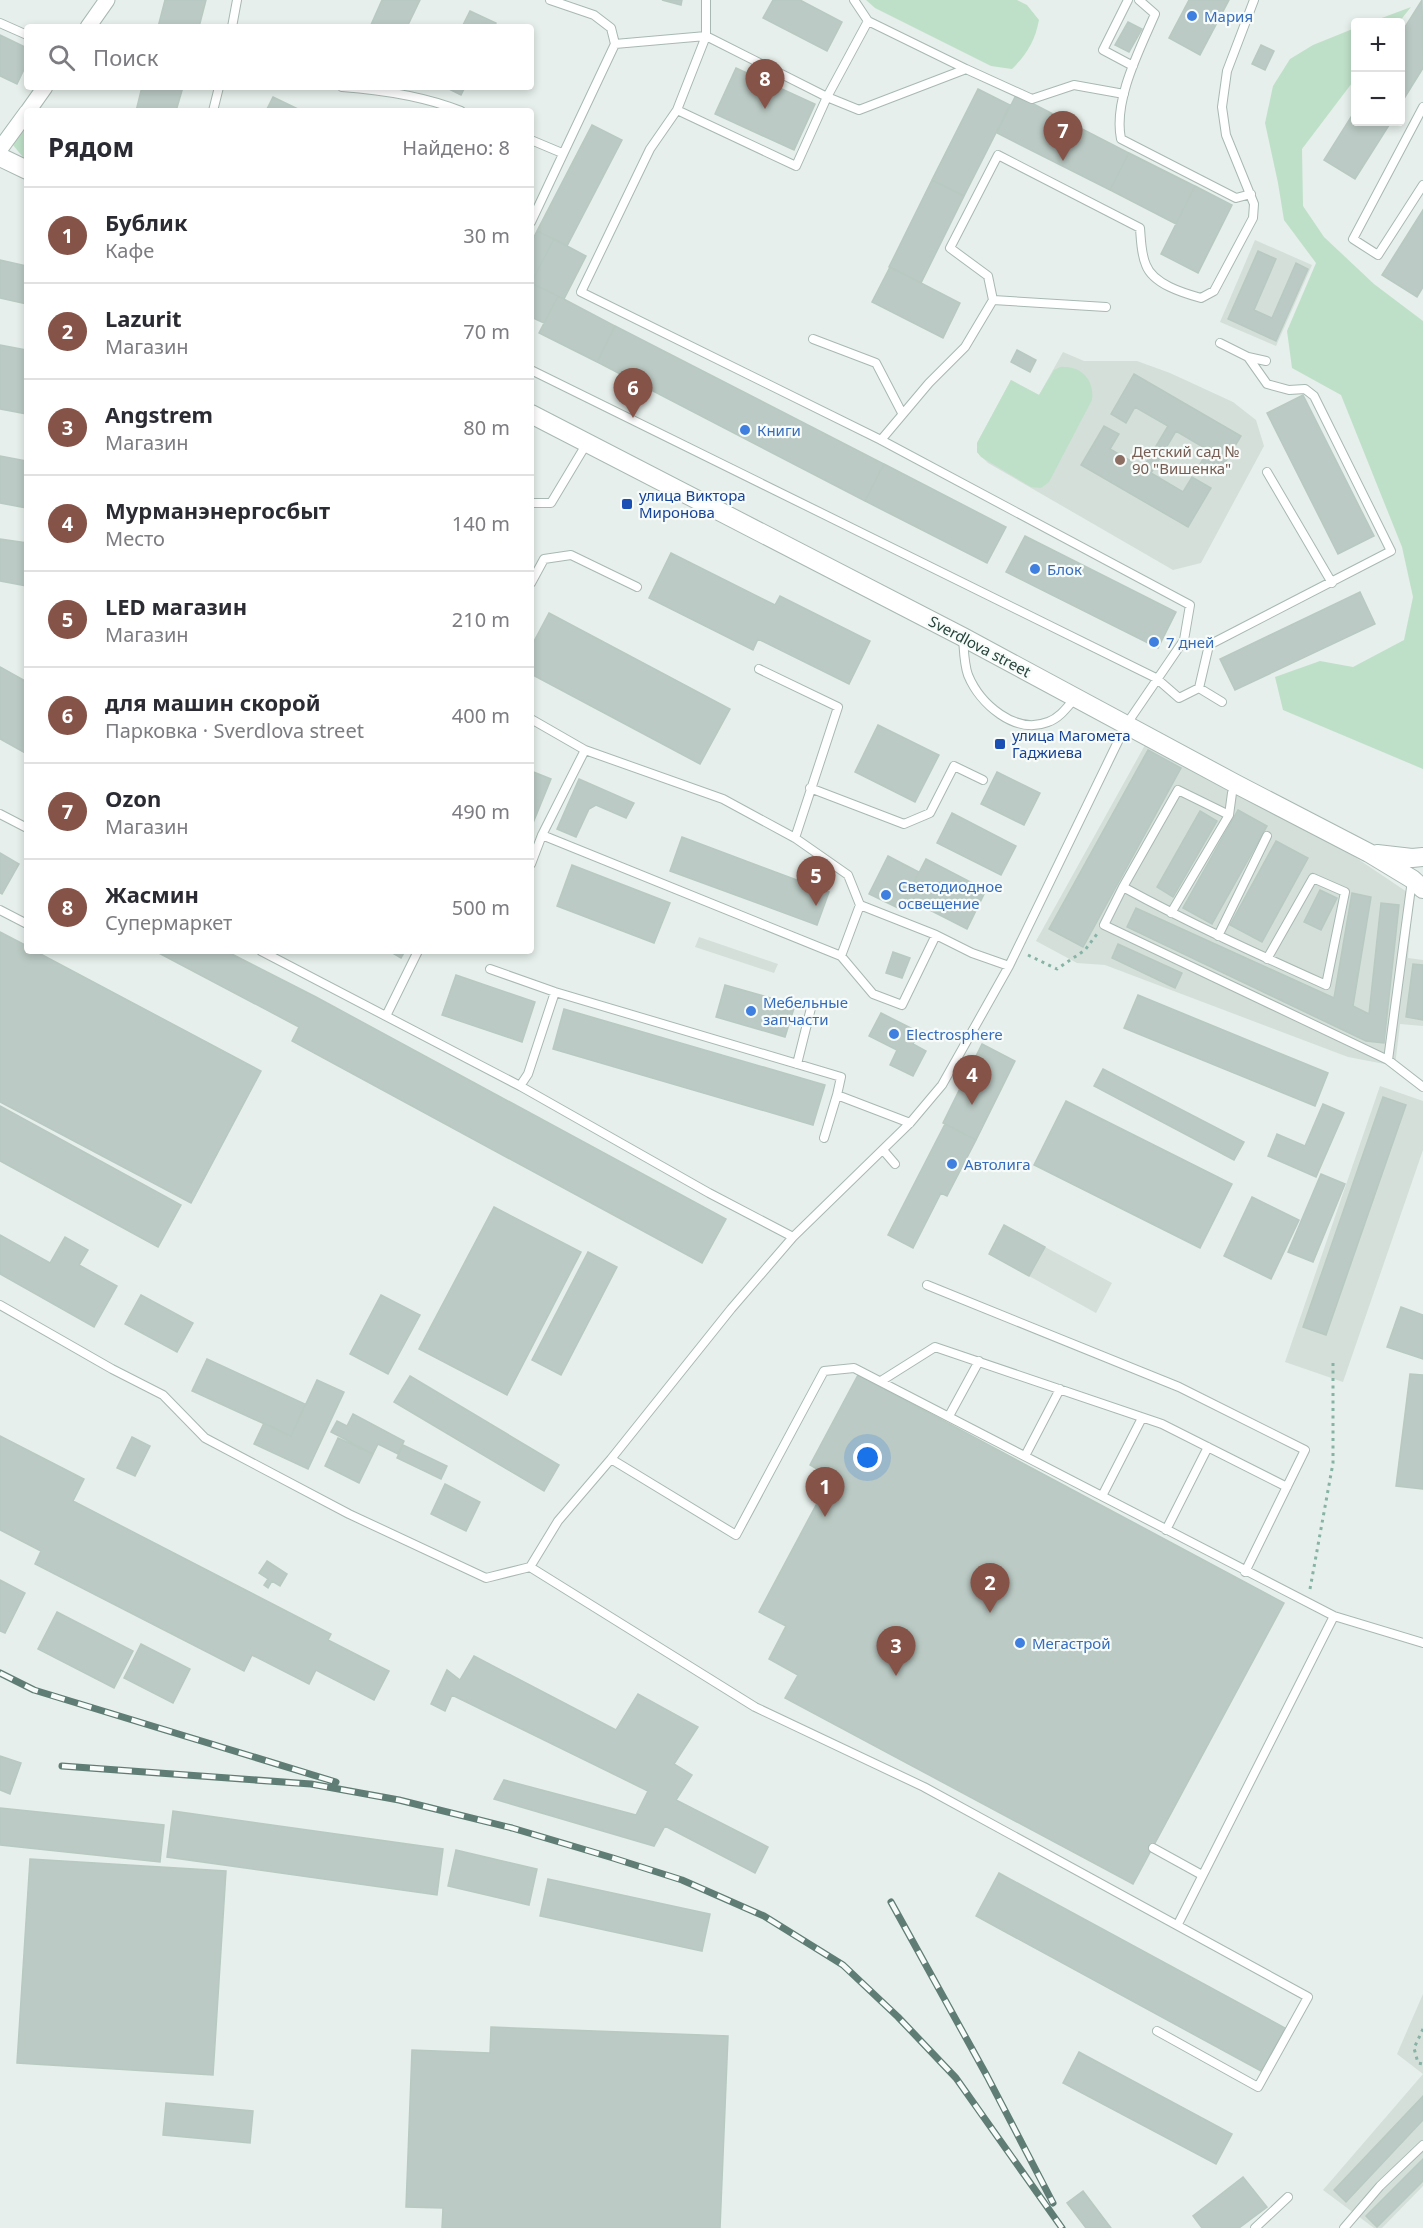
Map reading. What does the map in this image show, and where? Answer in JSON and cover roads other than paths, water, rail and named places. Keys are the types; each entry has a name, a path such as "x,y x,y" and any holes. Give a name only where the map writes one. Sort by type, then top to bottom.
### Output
{"street":[{"path":"90,24 106,0"},
{"path":"29,108 43,90"},
{"path":"0,148 24,115"},
{"path":"0,157 24,169"},
{"name":"Sverdlova street","path":"534,416 963,636 1236,784 1370,853 1418,884"},
{"path":"1370,853 1423,857"}],"lane":[{"path":"233,24 237,0"},
{"path":"534,215 615,44 611,28 594,15 550,0"},
{"path":"0,1305 112,1369 163,1395 205,1438 349,1514 486,1578 530,1567 558,1521 611,1459 730,1309 793,1238 910,1123 942,1085 1009,966 1126,725 1184,640 1190,605 881,440 581,292 650,150 677,110 706,36 706,0"},
{"path":"854,0 868,21 1032,99 1074,85 1124,94"},
{"path":"1128,0 1103,50 1133,66"},
{"path":"1139,0 1155,14 1124,94 1118,125 1121,139 1236,198 1251,194"},
{"path":"881,440 902,413 965,346 993,300 988,276 950,248 998,155 1140,228 1146,266 1156,279 1184,294 1201,298 1214,291 1253,218 1254,204 1226,135 1221,107 1227,71 1254,0"},
{"path":"677,110 796,166 827,97 868,21"},
{"path":"0,23 24,34"},
{"path":"615,44 706,36 827,97 859,110 966,69"},
{"path":"214,108 218,90"},
{"path":"380,90 441,103 454,108"},
{"path":"1423,107 1353,239 1378,255 1423,185"},
{"path":"534,141 562,153"},
{"path":"993,300 1106,307"},
{"path":"813,339 876,363 902,413"},
{"path":"1220,343 1248,357 1266,361"},
{"path":"1199,688 1209,645 1391,551 1314,396 1305,389 1289,390 1267,384 1248,357"},
{"path":"534,371 1156,678 1179,698 1199,688"},
{"path":"534,503 551,503 587,444"},
{"path":"1267,472 1332,583"},
{"path":"534,577 544,559 571,555 638,587"},
{"path":"963,636 968,674 976,689 985,703 1009,719 1027,725 1049,722 1065,710 1076,697"},
{"path":"759,669 838,707 795,838"},
{"path":"1199,688 1222,702"},
{"path":"534,721 585,750 723,798 795,838 848,874 860,905 840,956"},
{"path":"534,856 542,835 585,750"},
{"path":"810,788 904,824 930,813 954,766 983,780"},
{"path":"1171,914 1229,815 1232,793 1236,784"},
{"path":"1229,815 1178,790 1104,925 1388,1060 1423,1087"},
{"path":"0,814 24,826"},
{"path":"542,835 840,956 873,994 902,1005 936,935"},
{"path":"1218,936 1267,836"},
{"path":"1123,887 1171,914 1267,959 1326,985 1345,892 1313,878 1267,959"},
{"path":"1388,1060 1418,884"},
{"path":"860,905 936,935 972,953 1009,966"},
{"path":"0,910 24,922"},
{"path":"267,954 520,1086 793,1238"},
{"path":"386,1016 417,954"},
{"path":"490,969 555,992 841,1077 824,1138"},
{"path":"520,1086 528,1074 555,992"},
{"path":"797,1064 811,1008"},
{"path":"837,1095 910,1123"},
{"path":"883,1150 895,1164"},
{"path":"927,1285 1179,1387 1305,1450 1245,1572"},
{"path":"882,1381 935,1347 1162,1424 1287,1487"},
{"path":"949,1416 979,1361"},
{"path":"611,1459 736,1535 824,1371 854,1368 1334,1616 1423,1643"},
{"path":"1025,1456 1060,1389"},
{"path":"1102,1496 1142,1418"},
{"path":"1166,1530 1208,1447"},
{"path":"530,1567 754,1707 924,1787 1308,1997 1258,2087 1157,2031"},
{"path":"1178,1924 1334,1616"},
{"path":"1153,1848 1202,1875"},
{"path":"1344,2228 1380,2186 1423,2145"},
{"path":"1255,2228 1288,2197"}],"railway":[{"path":"0,1673 34,1690 336,1782"},
{"path":"62,1766 311,1784 399,1800 512,1828 613,1858 682,1880 764,1916 843,1965 898,2017 956,2078 1062,2228"},
{"path":"891,1902 987,2076 1053,2203"}],"place":[{"name":"Мария","path":"1192,16"},
{"name":"Жасмин","path":"765,109"},
{"name":"Ozon","path":"1063,161"},
{"name":"для машин скорой","path":"633,418"},
{"name":"Книги","path":"745,430"},
{"name":"Детский сад № 90 \"Вишенка\"","path":"1120,460"},
{"name":"улица Виктора Миронова","path":"627,504"},
{"name":"Блок","path":"1035,569"},
{"name":"7 дней","path":"1154,642"},
{"name":"улица Магомета Гаджиева","path":"1000,744"},
{"name":"Светодиодное освещение","path":"886,895"},
{"name":"LED магазин","path":"816,906"},
{"name":"Мебельные запчасти","path":"751,1011"},
{"name":"Electrosphere","path":"894,1034"},
{"name":"Мурманэнергосбыт","path":"972,1105"},
{"name":"Автолига","path":"952,1164"},
{"name":"Бублик","path":"825,1517"},
{"name":"Lazurit","path":"990,1613"},
{"name":"Мегастрой","path":"1020,1643"},
{"name":"Angstrem","path":"896,1676"}]}
